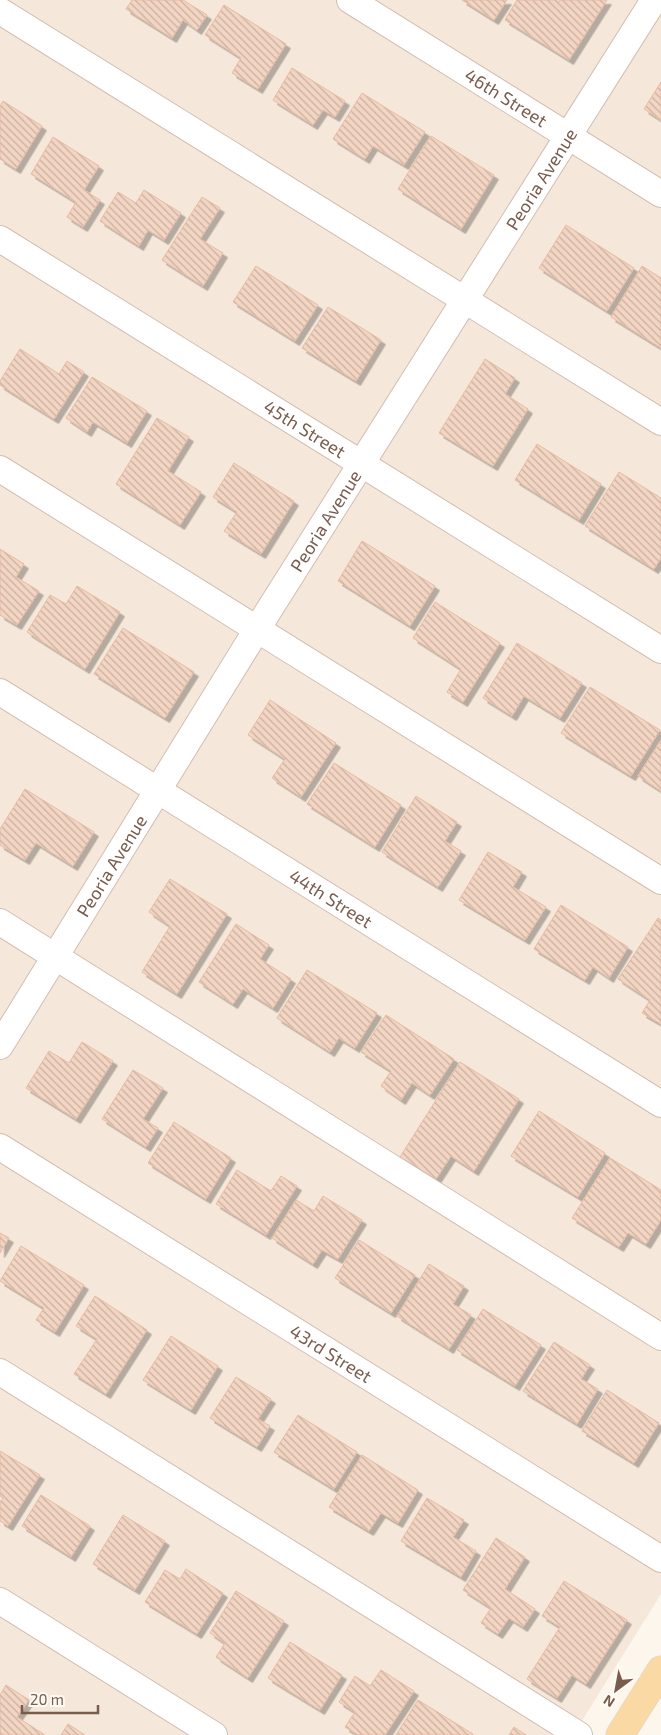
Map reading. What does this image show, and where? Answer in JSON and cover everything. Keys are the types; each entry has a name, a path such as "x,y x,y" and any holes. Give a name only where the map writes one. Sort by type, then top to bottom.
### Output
{"main road":[{"path":"620,1735 661,1670"}],"street":[{"name":"46th Street","path":"350,0 661,194"},
{"name":"Peoria Avenue","path":"0,1046 257,629 654,0"},
{"path":"0,11 661,422"},
{"name":"45th Street","path":"0,239 661,650"},
{"path":"0,469 661,881"},
{"name":"44th Street","path":"0,692 661,1104"},
{"path":"0,922 661,1337"},
{"name":"43rd Street","path":"0,1147 661,1559"},
{"path":"0,1372 579,1735"},
{"path":"0,1602 214,1735"}],"shaded area":[{"path":"0,0 661,0 661,1594 573,1735 0,1735"}],"building":[{"path":"132,0 183,0 207,15 197,30 183,20 172,38 126,9"},
{"path":"462,0 507,0 494,20"},
{"path":"517,0 556,0 559,2 560,0 607,0 569,60 505,20"},
{"path":"224,5 286,44 258,89 232,73 241,58 205,35"},
{"path":"292,68 345,101 335,117 323,110 313,125 273,100"},
{"path":"661,82 661,120 644,109"},
{"path":"362,93 425,132 404,165 373,146 365,159 333,139"},
{"path":"3,101 42,126 16,169 0,159 0,106"},
{"path":"431,136 494,175 461,229 398,189"},
{"path":"53,137 99,166 84,190 100,200 83,227 67,217 76,202 31,174"},
{"path":"144,190 181,213 164,240 148,230 139,246 100,221 118,192 136,203"},
{"path":"202,197 220,208 200,239 223,253 203,286 162,260"},
{"path":"566,225 634,268 607,311 539,268"},
{"path":"256,266 318,305 295,341 233,302"},
{"path":"642,266 661,278 661,348 611,317"},
{"path":"328,307 381,340 356,381 302,348"},
{"path":"20,349 59,374 67,361 84,372 54,419 0,385 0,381"},
{"path":"485,359 515,378 505,394 528,409 493,466 439,433"},
{"path":"92,377 147,411 127,443 93,422 87,432 66,418"},
{"path":"157,418 189,437 168,471 201,492 180,525 116,484"},
{"path":"537,444 601,484 579,520 515,480"},
{"path":"234,463 294,501 261,554 224,531 237,512 213,497"},
{"path":"619,472 661,498 661,558 654,569 585,526"},
{"path":"362,541 435,586 410,626 338,581"},
{"path":"0,549 24,564 16,577 39,591 17,625 0,615"},
{"path":"77,586 120,612 85,669 27,632 50,595 66,604"},
{"path":"435,602 500,643 463,702 447,692 461,669 413,638"},
{"path":"123,628 194,672 165,718 94,674"},
{"path":"517,643 582,683 560,718 524,696 512,716 483,698"},
{"path":"590,687 660,730 631,776 561,733"},
{"path":"270,700 336,743 301,797 272,778 285,759 248,735"},
{"path":"661,740 661,791 638,776"},
{"path":"334,763 401,805 375,847 307,804"},
{"path":"25,789 94,832 73,866 36,843 25,860 0,845 0,829"},
{"path":"416,796 457,822 445,841 461,851 438,887 382,852"},
{"path":"488,852 522,872 513,887 546,907 525,940 459,900"},
{"path":"170,879 227,914 177,994 142,972 170,926 149,912"},
{"path":"561,905 628,947 609,978 593,967 585,980 534,949"},
{"path":"658,918 661,920 661,1024 642,1013 650,1000 618,979"},
{"path":"236,924 269,945 260,959 291,979 273,1008 243,989 233,1004 199,982"},
{"path":"307,970 377,1013 355,1048 339,1038 330,1052 277,1018"},
{"path":"386,1015 454,1059 430,1095 412,1083 401,1100 381,1086 391,1071 361,1052"},
{"path":"82,1042 113,1061 76,1119 26,1088 49,1051 69,1063"},
{"path":"460,1062 519,1099 474,1171 451,1156 436,1179 400,1157"},
{"path":"133,1070 163,1088 143,1119 158,1128 146,1147 102,1119"},
{"path":"539,1111 605,1153 578,1197 511,1156"},
{"path":"174,1122 231,1158 206,1199 148,1163"},
{"path":"610,1158 661,1190 661,1220 646,1244 628,1233 619,1247 572,1218"},
{"path":"237,1170 271,1191 281,1176 297,1186 266,1235 216,1204"},
{"path":"323,1196 362,1220 338,1259 322,1250 313,1264 272,1238 296,1200 314,1211"},
{"path":"0,1233 9,1238 0,1253"},
{"path":"359,1240 415,1275 391,1313 335,1278"},
{"path":"21,1246 84,1285 55,1332 36,1320 44,1308 0,1281"},
{"path":"429,1264 464,1286 453,1304 471,1315 449,1349 397,1316"},
{"path":"95,1296 147,1330 106,1394 74,1374 97,1339 76,1326"},
{"path":"483,1309 541,1345 515,1386 457,1350"},
{"path":"171,1336 218,1366 191,1410 143,1380"},
{"path":"554,1342 590,1365 581,1379 598,1389 577,1424 523,1391"},
{"path":"236,1377 271,1399 258,1419 270,1426 257,1447 210,1418"},
{"path":"607,1390 659,1423 634,1463 582,1431"},
{"path":"298,1415 357,1452 334,1489 274,1452"},
{"path":"0,1451 40,1475 8,1526 0,1521 0,1502 3,1498 0,1496"},
{"path":"362,1455 418,1490 398,1523 381,1513 369,1531 329,1507"},
{"path":"41,1495 90,1526 71,1557 22,1526"},
{"path":"427,1498 464,1520 453,1537 476,1551 461,1577 401,1541"},
{"path":"123,1515 165,1541 135,1590 93,1564"},
{"path":"496,1538 525,1557 505,1589 535,1609 523,1627 509,1618 498,1634 481,1623 491,1608 463,1590"},
{"path":"186,1569 223,1593 197,1634 145,1602 165,1570 180,1579"},
{"path":"564,1581 627,1620 586,1684 572,1675 557,1698 527,1679 560,1627 542,1616"},
{"path":"236,1591 284,1621 248,1678 216,1657 225,1643 210,1633"},
{"path":"290,1642 342,1675 320,1710 268,1678"},
{"path":"381,1670 414,1691 385,1735 358,1735 345,1727 355,1712 339,1702 355,1676 370,1686"},
{"path":"6,1685 29,1700 17,1717 45,1735 0,1735 0,1695"},
{"path":"418,1700 473,1734 396,1735"},
{"path":"68,1724 85,1735 61,1735"},
{"path":"514,1727 526,1735 509,1735"}]}
